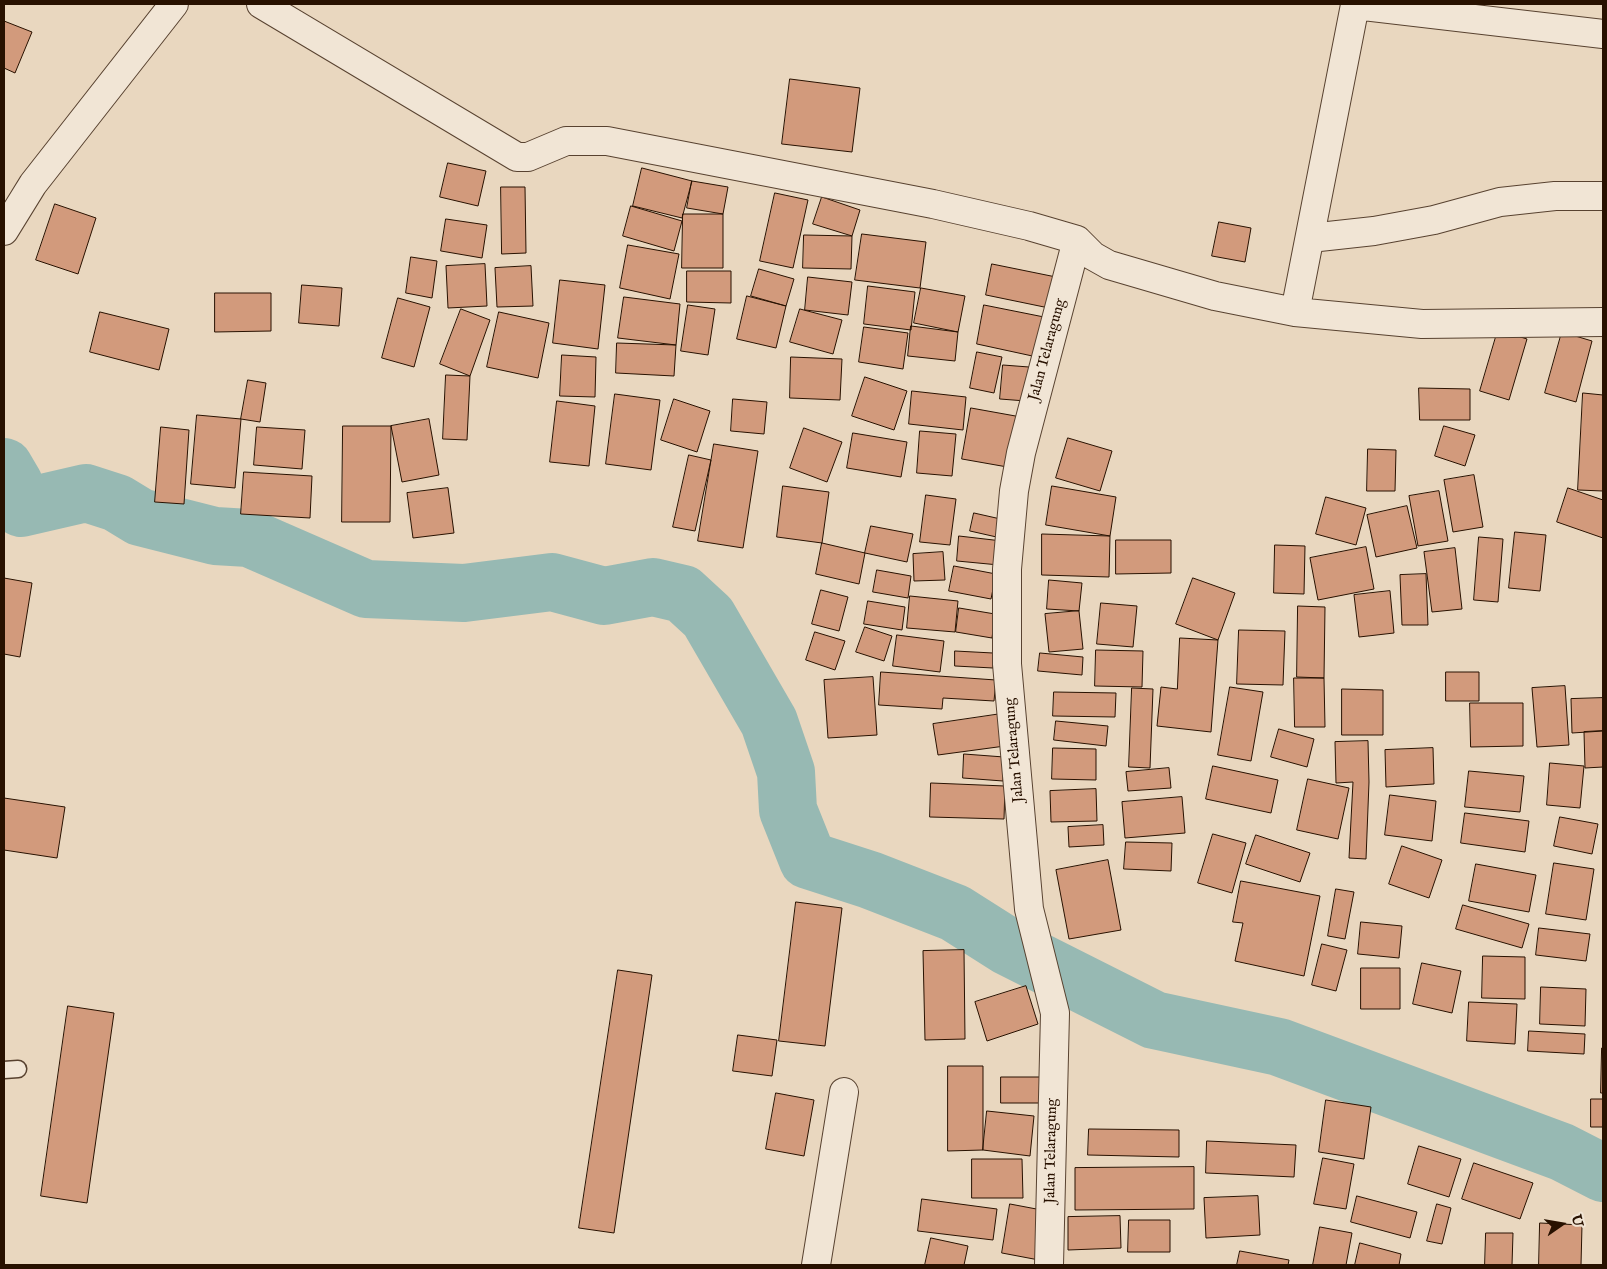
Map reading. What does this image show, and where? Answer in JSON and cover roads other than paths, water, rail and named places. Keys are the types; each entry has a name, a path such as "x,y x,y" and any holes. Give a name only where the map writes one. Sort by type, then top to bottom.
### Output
{"street":[{"path":"4,231 32,184 174,4"},
{"path":"261,4 517,157 528,157 566,141 607,141 933,204 1029,226 1077,240 1093,256 1109,265 1215,296 1294,312 1422,324 1603,322"},
{"path":"1294,312 1310,238 1350,4 1603,34"},
{"path":"1310,238 1374,231 1434,220 1500,202 1555,196 1603,196"},
{"name":"Jalan Telaragung","path":"1049,1265 1055,1013 1029,909 1007,664 1006,570 1014,491 1021,454 1077,240"},
{"path":"816,1265 844,1092"}],"waterway":[{"path":"4,467 14,484 21,508 86,493 117,503 140,517 215,536 249,538 366,589 464,593 552,582 604,596 653,587 683,594 708,617 769,722 786,772 788,810 808,860 870,880 955,913 1007,946 1154,1020 1279,1047 1562,1152 1603,1173"}]}
